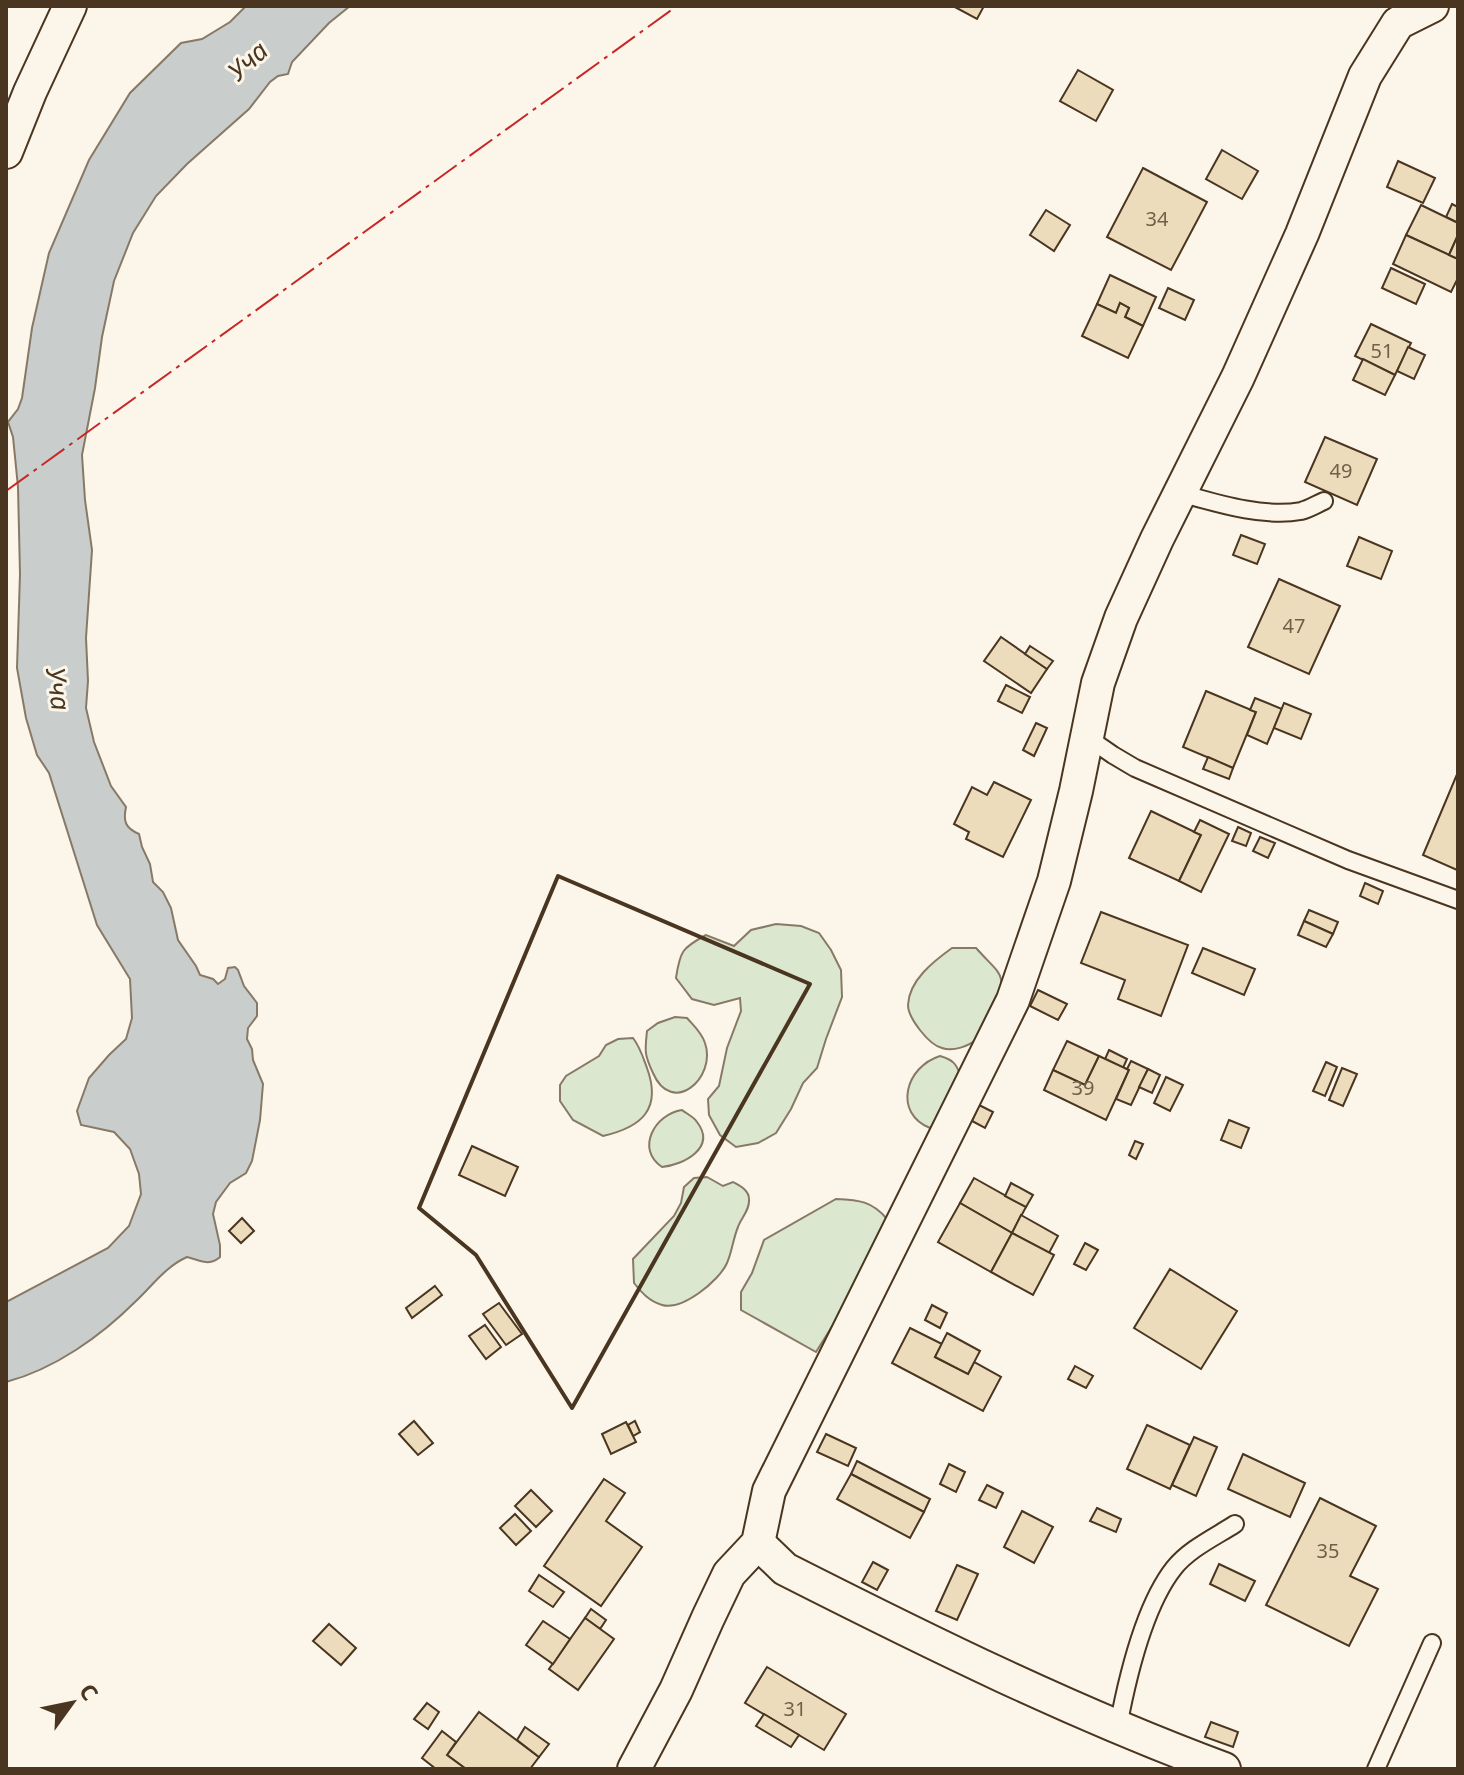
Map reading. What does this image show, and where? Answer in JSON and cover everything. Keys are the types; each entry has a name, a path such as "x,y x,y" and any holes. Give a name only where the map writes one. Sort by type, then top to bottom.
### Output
{"street":[{"path":"6,152 70,6"},
{"path":"634,1769 676,1690 729,1574 758,1543 769,1491 1013,1000 1054,881 1098,683 1121,618 1238,377 1302,234 1365,76 1398,23 1432,6"},
{"path":"758,1543 785,1569 1012,1680 1224,1769"}],"lane":[{"path":"1180,493 1226,506 1282,512 1303,511 1324,501"},
{"path":"1087,737 1135,768 1348,860 1458,900"},
{"path":"1118,1727 1135,1651 1154,1602 1175,1567 1195,1549 1235,1524"},
{"path":"1376,1769 1432,1643"}],"green space":[{"path":"776,924 801,926 819,933 841,970 842,997 817,1068 803,1083 776,1133 758,1143 736,1147 720,1135 709,1115 708,1099 719,1086 727,1048 741,1011 740,998 714,1005 692,999 676,978 677,969 684,951 706,935 734,946 751,930"},
{"path":"952,948 976,948 997,971 1001,982 997,999 979,1036 974,1042 951,1049 937,1046 926,1037 911,1017 908,1005 918,979"},
{"path":"675,1017 687,1018 698,1030 707,1056 699,1079 691,1088 681,1092 671,1092 661,1086 646,1052 647,1031"},
{"path":"633,1038 651,1082 650,1105 638,1121 603,1136 573,1120 560,1101 560,1085 566,1076 599,1056 606,1045 618,1039"},
{"path":"940,1056 955,1064 962,1082 941,1122 930,1128 911,1112 908,1090 918,1070"},
{"path":"682,1110 697,1122 703,1140 688,1159 662,1167 650,1151 652,1133 664,1118"},
{"path":"707,1177 723,1186 733,1182 744,1189 749,1196 748,1207 736,1232 729,1259 716,1278 699,1293 679,1304 662,1305 646,1296 634,1283 633,1259 674,1216 684,1187 694,1178"},
{"path":"836,1199 864,1203 876,1208 887,1219 865,1274 816,1352 741,1310 741,1292 764,1240"}],"water":[{"name":"Уча","path":"246,6 350,6 292,62 288,74 270,82 249,109 156,196 133,233 114,281 82,455 92,550 86,638 86,708 94,742 111,786 126,807 126,824 139,834 153,882 163,892 171,908 178,940 200,975 218,984 225,979 228,968 235,967 257,1003 257,1016 248,1028 247,1039 263,1084 260,1120 252,1161 246,1173 230,1183 216,1202 213,1214 220,1257 208,1262 187,1257 179,1261 92,1339 42,1369 6,1382 6,1302 108,1248 129,1226 141,1194 139,1174 130,1149 114,1132 81,1125 77,1111 89,1078 126,1039 132,1018 130,979 97,925 49,773 37,755 26,718 17,668 20,574 18,487 13,437 8,422 22,398 32,328 49,253 89,160 130,93 181,43 202,39 230,22"}],"building":[{"path":"953,6 984,6 977,19"},
{"path":"1078,70 1113,90 1096,121 1060,101"},
{"path":"1222,150 1258,171 1242,199 1206,179"},
{"path":"1398,161 1435,178 1423,203 1387,187"},
{"path":"1143,168 1207,202 1171,270 1107,237"},
{"path":"1452,204 1458,207 1458,223 1446,217"},
{"path":"1421,205 1458,223 1458,235 1449,255 1406,235"},
{"path":"1046,210 1070,225 1054,251 1030,235"},
{"path":"1406,235 1458,259 1458,278 1451,292 1393,264"},
{"path":"1458,235 1458,259 1449,255"},
{"path":"1391,268 1425,284 1416,304 1382,288"},
{"path":"1110,275 1156,297 1143,326 1125,317 1129,308 1120,303 1116,313 1097,304"},
{"path":"1168,288 1194,300 1185,320 1159,308"},
{"path":"1120,303 1129,308 1125,317 1143,326 1128,358 1082,336 1097,304 1116,313"},
{"path":"1371,324 1411,343 1395,375 1355,356"},
{"path":"1408,347 1425,355 1414,379 1397,371"},
{"path":"1363,359 1395,375 1385,395 1353,380"},
{"path":"1325,437 1377,459 1357,505 1305,482"},
{"path":"1241,535 1265,544 1257,564 1233,555"},
{"path":"1359,537 1392,551 1381,579 1347,566"},
{"path":"1279,579 1340,606 1309,674 1248,647"},
{"path":"1001,637 1047,669 1031,693 984,661"},
{"path":"1030,646 1053,661 1047,669 1025,654"},
{"path":"1006,685 1030,697 1022,713 998,701"},
{"path":"1206,691 1256,712 1233,768 1183,747"},
{"path":"1255,698 1282,709 1267,744 1247,735 1256,712 1250,710"},
{"path":"1284,703 1311,714 1301,739 1274,728"},
{"path":"1036,723 1047,728 1034,756 1023,750"},
{"path":"1208,757 1233,768 1229,779 1203,769"},
{"path":"1458,772 1458,868 1457,870 1423,855"},
{"path":"994,782 1031,800 1003,857 966,839 969,832 954,824 972,787 987,795"},
{"path":"1151,811 1201,835 1179,881 1129,858"},
{"path":"1200,820 1229,834 1201,892 1179,881 1201,835 1194,832"},
{"path":"1238,827 1251,833 1246,846 1232,841"},
{"path":"1260,837 1275,843 1268,858 1253,851"},
{"path":"1365,883 1383,891 1378,904 1360,896"},
{"path":"1309,910 1338,922 1333,934 1304,921"},
{"path":"1101,912 1188,945 1161,1016 1118,999 1125,980 1081,963"},
{"path":"1304,921 1333,934 1326,947 1298,935"},
{"path":"1203,948 1255,969 1244,995 1192,973"},
{"path":"1038,990 1067,1004 1058,1020 1030,1006"},
{"path":"1067,1041 1099,1056 1085,1085 1053,1070"},
{"path":"1109,1050 1127,1059 1123,1068 1105,1059"},
{"path":"1099,1056 1129,1070 1106,1120 1044,1090 1053,1070 1085,1085"},
{"path":"1131,1061 1148,1069 1131,1105 1116,1099"},
{"path":"1326,1062 1337,1067 1325,1096 1313,1091"},
{"path":"1342,1068 1357,1074 1343,1106 1329,1100"},
{"path":"1148,1069 1160,1075 1152,1093 1139,1087"},
{"path":"1166,1077 1183,1085 1170,1111 1154,1103"},
{"path":"979,1105 993,1112 985,1128 972,1121"},
{"path":"1229,1120 1249,1128 1241,1148 1221,1140"},
{"path":"1135,1141 1143,1144 1136,1159 1129,1155"},
{"path":"472,1146 518,1167 505,1196 459,1175"},
{"path":"974,1178 1026,1207 1012,1233 960,1203"},
{"path":"1011,1183 1033,1195 1026,1207 1005,1196"},
{"path":"960,1203 1012,1233 991,1272 938,1242"},
{"path":"1021,1215 1058,1236 1049,1253 1012,1233"},
{"path":"242,1218 254,1231 241,1243 229,1231"},
{"path":"1012,1233 1054,1255 1033,1295 991,1272"},
{"path":"1085,1243 1098,1250 1086,1270 1074,1264"},
{"path":"1170,1269 1237,1311 1201,1369 1134,1328"},
{"path":"435,1286 442,1295 412,1318 406,1308"},
{"path":"499,1303 522,1334 506,1345 483,1314"},
{"path":"932,1305 947,1313 940,1328 925,1320"},
{"path":"485,1325 501,1347 486,1359 469,1336"},
{"path":"910,1328 942,1344 935,1357 968,1374 974,1362 1001,1377 983,1411 892,1363"},
{"path":"947,1333 980,1351 968,1374 935,1357"},
{"path":"1075,1366 1093,1376 1086,1388 1068,1379"},
{"path":"414,1421 433,1443 418,1455 399,1434"},
{"path":"635,1421 640,1432 633,1436 628,1425"},
{"path":"626,1422 636,1442 611,1454 602,1434"},
{"path":"1147,1425 1190,1445 1170,1489 1127,1469"},
{"path":"826,1434 856,1448 848,1466 817,1452"},
{"path":"1194,1437 1217,1447 1196,1496 1172,1485"},
{"path":"1243,1454 1305,1483 1290,1517 1228,1489"},
{"path":"857,1461 930,1499 924,1512 851,1474"},
{"path":"949,1464 965,1472 956,1492 940,1484"},
{"path":"851,1474 924,1512 910,1538 837,1499"},
{"path":"604,1479 625,1493 606,1521 642,1547 601,1606 544,1566"},
{"path":"987,1485 1003,1493 996,1508 979,1500"},
{"path":"531,1490 552,1511 536,1527 515,1506"},
{"path":"1320,1498 1376,1526 1350,1576 1378,1589 1349,1646 1266,1605"},
{"path":"1097,1508 1121,1519 1116,1532 1090,1521"},
{"path":"1022,1511 1053,1527 1034,1563 1004,1547"},
{"path":"515,1514 531,1531 516,1545 500,1528"},
{"path":"873,1562 888,1570 877,1590 862,1582"},
{"path":"1219,1564 1255,1581 1245,1601 1210,1584"},
{"path":"957,1565 978,1574 957,1620 936,1611"},
{"path":"539,1575 564,1592 553,1607 529,1591"},
{"path":"591,1609 606,1620 600,1629 585,1618"},
{"path":"585,1618 614,1639 578,1690 549,1669"},
{"path":"543,1621 570,1639 553,1664 526,1645"},
{"path":"329,1624 356,1648 341,1665 313,1641"},
{"path":"767,1667 846,1714 824,1750 745,1703"},
{"path":"427,1703 439,1712 428,1729 414,1719"},
{"path":"479,1712 539,1757 530,1769 466,1769 447,1755"},
{"path":"764,1714 799,1735 791,1747 756,1726"},
{"path":"1211,1722 1238,1732 1233,1747 1205,1737"},
{"path":"525,1727 549,1744 539,1757 517,1740"},
{"path":"442,1731 456,1742 447,1755 466,1769 436,1769 422,1758"}],"wall":[{"path":"558,876 810,984 572,1408 476,1255 419,1208 558,876"}],"power":[{"path":"6,491 677,6"}]}
